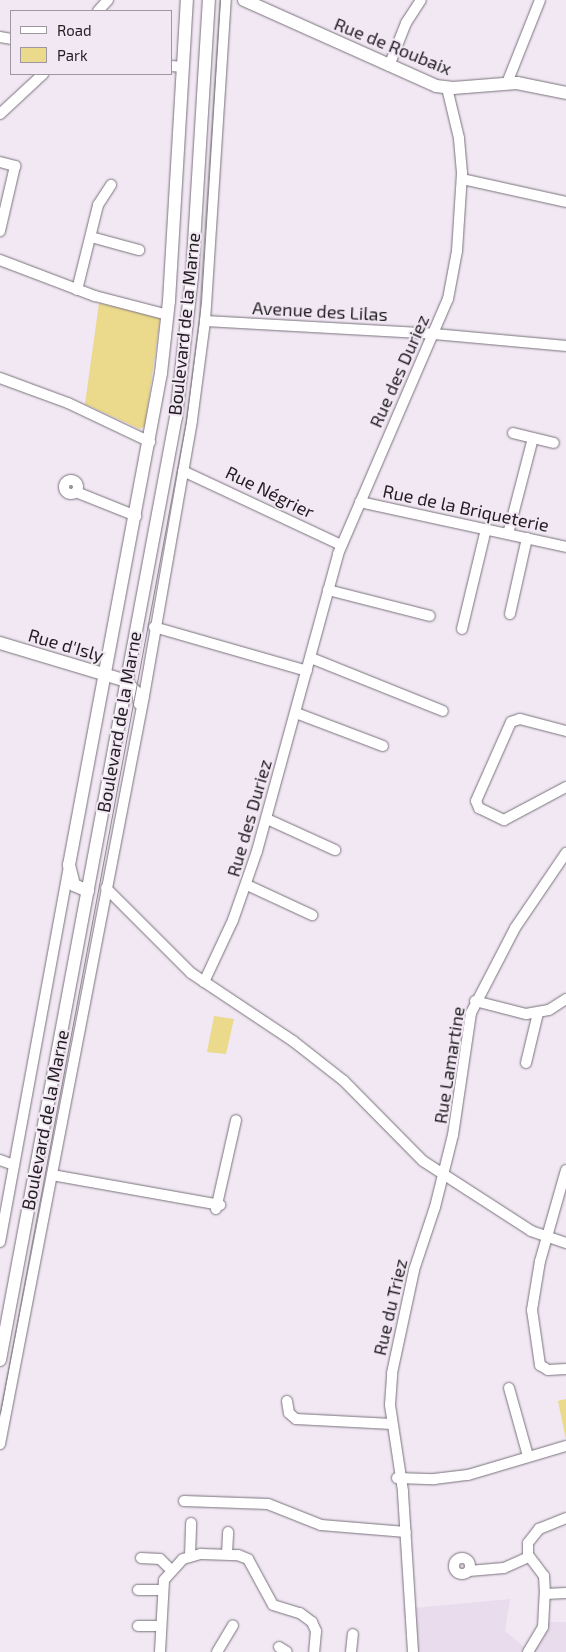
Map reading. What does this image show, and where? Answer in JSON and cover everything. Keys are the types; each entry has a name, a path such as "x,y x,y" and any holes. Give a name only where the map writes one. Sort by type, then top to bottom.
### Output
{"main road":[{"name":"Boulevard de la Marne","path":"0,1360 85,890 116,678 136,516 150,442 168,315 177,66 187,0"},
{"name":"Boulevard de la Marne","path":"69,864 98,710 124,664 168,424 180,336 203,0"},
{"name":"Boulevard de la Marne","path":"116,678 183,371 192,276 209,0"},
{"name":"Rue de Roubaix","path":"244,0 389,66 447,88 507,83 566,94"},
{"name":"Rue d'Isly","path":"0,643 116,678"},
{"path":"69,864 72,882 85,890"},
{"name":"Boulevard de la Marne","path":"0,1322 85,890"}],"street":[{"path":"99,10 108,0"},
{"name":"Boulevard de la Marne","path":"0,1444 106,892 183,471 205,321 226,0"},
{"path":"389,66 406,23 422,0"},
{"path":"507,83 540,0"},
{"path":"0,114 42,75"},
{"name":"Rue des Duriez","path":"204,982 247,884 296,713 341,545 447,303 455,265 462,179 459,138 447,88"},
{"path":"0,162 15,166 0,230"},
{"path":"462,179 566,202"},
{"path":"77,290 98,205 112,185"},
{"path":"91,237 139,250"},
{"path":"0,260 77,290 168,315"},
{"name":"Avenue des Lilas","path":"205,321 434,334 566,346"},
{"path":"0,378 68,403 150,442"},
{"path":"513,433 554,443"},
{"path":"508,534 533,438"},
{"name":"Rue Négrier","path":"183,471 341,545"},
{"path":"76,492 136,516"},
{"name":"Rue de la Briqueterie","path":"360,502 566,547"},
{"path":"462,629 486,529"},
{"path":"510,614 527,538"},
{"path":"328,590 430,616"},
{"path":"154,627 307,671"},
{"path":"311,658 443,711"},
{"path":"116,678 139,697 136,730"},
{"path":"296,713 383,746"},
{"path":"566,731 520,719 511,722 476,801 479,808 504,820 566,787"},
{"path":"266,819 335,850"},
{"name":"Rue Lamartine","path":"444,1175 454,1135 468,1029 475,1002 515,928 542,887 565,857"},
{"name":"Boulevard de la Marne","path":"0,1242 69,864"},
{"path":"247,884 312,915"},
{"path":"85,890 106,892 204,982 275,1028 344,1081 410,1150 444,1175 546,1238 566,1244"},
{"path":"475,1002 521,1014 538,1013 566,999"},
{"path":"526,1063 538,1013"},
{"path":"52,1174 218,1206 236,1120"},
{"path":"0,1160 14,1166"},
{"path":"566,1170 546,1238 532,1305 537,1359 545,1369 566,1369"},
{"name":"Rue du Triez","path":"407,1652 400,1478 392,1424 392,1373 414,1270 444,1175"},
{"path":"510,1388 528,1456"},
{"path":"287,1401 289,1413 296,1419 392,1424"},
{"path":"400,1478 434,1479 468,1475 566,1446"},
{"path":"184,1501 268,1504 321,1525 403,1532"},
{"path":"528,1652 543,1627 545,1594 543,1573 529,1557 527,1545 534,1533 566,1518"},
{"path":"190,1556 191,1523"},
{"path":"227,1554 228,1532"},
{"name":"Rue du Triez","path":"403,1532 413,1652"},
{"path":"160,1652 161,1590 171,1570 190,1556 227,1554 241,1556 250,1562 273,1605 300,1613 312,1622 316,1631 314,1652"},
{"path":"468,1571 504,1568 529,1557"},
{"path":"141,1558 160,1559 171,1570"},
{"path":"138,1590 161,1590"},
{"path":"545,1594 566,1593"},
{"path":"217,1652 234,1625"},
{"path":"138,1626 161,1626"},
{"path":"351,1652 353,1634"}],"shaded area":[{"path":"510,1599 505,1631 529,1651 548,1622 566,1622 566,1652 416,1652 403,1609"}],"green space":[{"path":"99,303 160,318 145,426 140,429 85,404"},
{"path":"214,1016 234,1019 226,1054 207,1052"},
{"path":"566,1399 566,1440 558,1401"}],"tram line":[{"path":"0,1413 186,421 201,302 220,0"}]}
